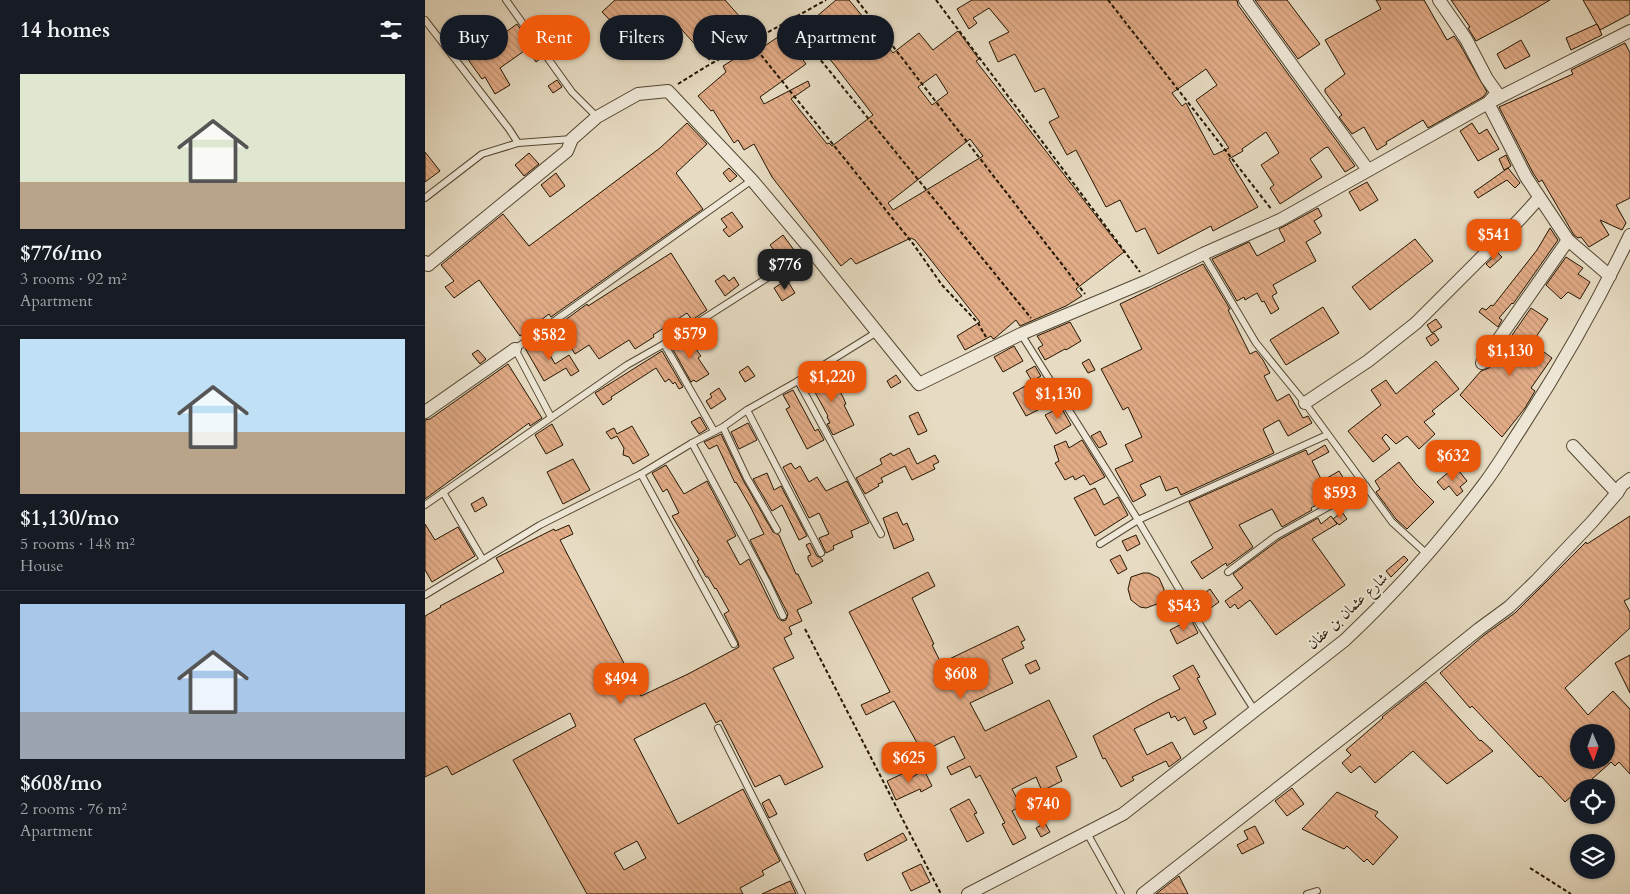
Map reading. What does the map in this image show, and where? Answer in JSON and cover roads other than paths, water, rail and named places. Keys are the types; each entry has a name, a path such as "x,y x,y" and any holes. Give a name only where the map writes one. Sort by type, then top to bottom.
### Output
{"street":[{"path":"1245,0 1369,170"},
{"path":"1439,0 1467,39 1497,93 1488,104"},
{"path":"425,262 428,265 567,151 572,139 597,117 638,94 667,91 752,180 919,384 1021,334 1147,281 1280,220 1488,104 1630,31"},
{"path":"1488,104 1526,177 1568,240 1610,276"},
{"path":"1305,403 1368,361 1416,324 1539,198"},
{"name":"شارع عثمان بن عفان","path":"968,894 1123,814 1345,640 1374,612 1428,555 1486,482 1552,381 1610,276 1630,235"},
{"path":"1482,363 1568,240"},
{"path":"425,412 515,349"},
{"path":"1573,446 1617,493"},
{"path":"1143,894 1509,607 1544,573 1617,493 1622,484 1630,479"}],"lane":[{"path":"506,0 572,92 597,117"},
{"path":"425,20 518,143"},
{"path":"425,198 482,154 518,143 572,139"},
{"path":"551,417 515,349 752,180"},
{"path":"425,504 627,365 664,344 811,250"},
{"path":"1203,254 1256,343 1305,403 1392,522 1428,555"},
{"path":"425,595 540,525 641,474 692,443 723,427 747,410 877,332"},
{"path":"1021,334 1139,520 1201,628 1256,711"},
{"path":"664,344 714,431"},
{"path":"798,381 881,534"},
{"path":"747,410 821,553"},
{"path":"723,427 747,478 777,530"},
{"path":"1100,544 1139,520 1327,435"},
{"path":"692,443 767,582 783,616"},
{"path":"641,474 734,644"},
{"path":"1228,572 1276,536 1366,486"},
{"path":"443,492 483,560"},
{"path":"718,728 803,894"},
{"path":"1087,833 1121,894"},
{"path":"1307,894 1317,891"}]}
